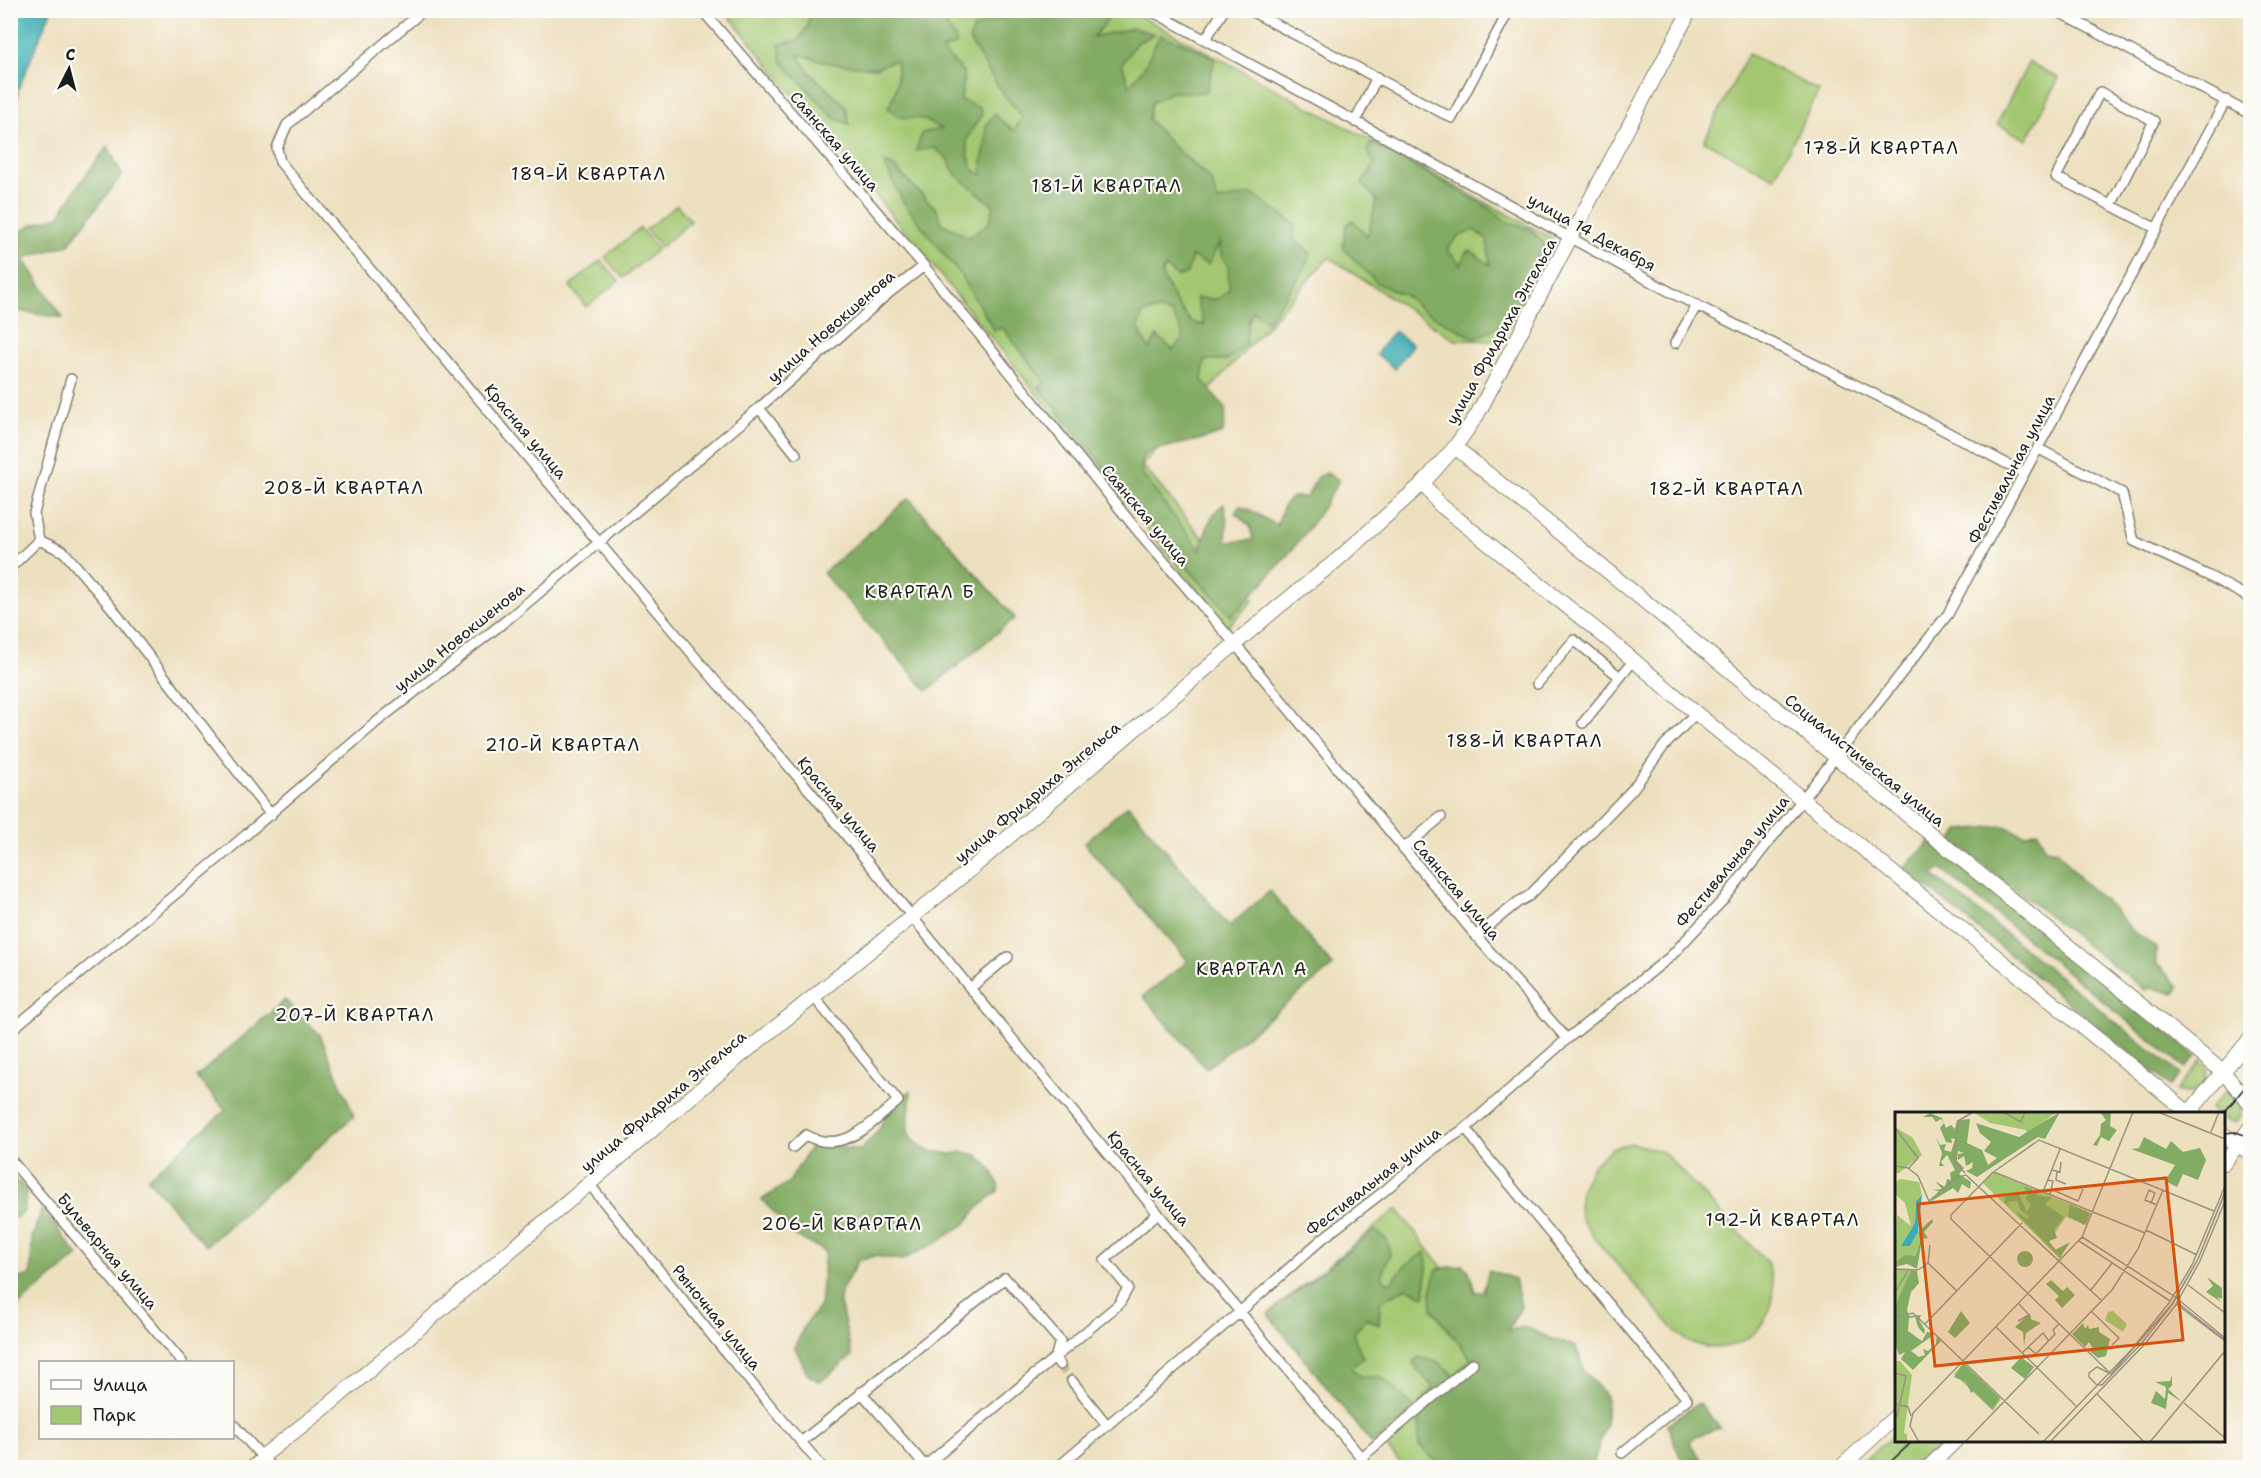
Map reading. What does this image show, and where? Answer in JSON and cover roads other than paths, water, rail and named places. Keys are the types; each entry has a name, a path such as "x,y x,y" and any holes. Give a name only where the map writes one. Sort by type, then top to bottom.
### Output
{"street":[{"name":"Красная улица","path":"424,10 287,125 277,148 280,162 599,541 1370,1467"},
{"name":"Саянская улица","path":"702,10 924,266 1136,529 1235,644 1476,936 1567,1040"},
{"name":"улица 14 Декабря","path":"1150,10 1697,305 1904,409 2024,473"},
{"path":"1205,40 1224,10"},
{"path":"1249,10 1452,118 1506,16"},
{"name":"улица Фридриха Энгельса","path":"249,1467 267,1462 428,1319 590,1185 715,1077 913,917 1337,560 1424,483 1455,447 1477,414 1690,10"},
{"path":"2055,10 2250,114"},
{"path":"1355,122 1377,77"},
{"path":"2111,205 2154,121 2100,92 2056,177 2157,229"},
{"name":"Фестивальная улица","path":"1057,1467 1322,1239 1435,1148 1466,1128 1567,1040 1670,957 1724,899 1948,614 2226,100"},
{"name":"улица Новокшенова","path":"10,1031 271,815 379,720 508,619 924,266"},
{"path":"1675,343 1697,305"},
{"path":"39,540 34,513 71,379"},
{"path":"759,408 796,454"},
{"name":"Социалистическая улица","path":"1455,447 2223,1072 2250,1103"},
{"path":"2039,449 2122,493 2134,541 2250,598"},
{"path":"1424,483 1439,504 1634,660 1696,713 2188,1112"},
{"path":"10,568 39,540"},
{"path":"39,540 64,552 111,607 271,815"},
{"path":"1538,684 1574,640 1620,677"},
{"path":"1583,723 1634,660"},
{"path":"1476,936 1518,902 1529,896 1632,790 1664,746 1696,713"},
{"path":"1403,849 1441,817"},
{"path":"970,988 1008,957"},
{"path":"793,1147 806,1135 817,1141 855,1137 898,1101 814,997"},
{"path":"2190,1112 2250,1039"},
{"path":"1466,1128 1483,1152 1687,1399 1622,1453"},
{"path":"2225,1161 2250,1128"},
{"path":"2225,1136 2250,1153"},
{"name":"Бульварная улица","path":"10,1159 181,1361"},
{"name":"Рыночная улица","path":"590,1185 727,1354 824,1467"},
{"path":"861,1392 925,1466 1057,1362 1119,1304 1128,1288 1105,1260 1158,1213"},
{"path":"801,1442 1005,1278 1060,1341 1057,1362"},
{"path":"1362,1457 1473,1363"},
{"path":"1072,1381 1107,1425"},
{"path":"1840,1467 1895,1417"},
{"path":"234,1425 267,1462"},
{"path":"1928,1467 1954,1442"}],"water":[{"path":"11,10 51,11 18,90 11,144"},
{"path":"1394,331 1413,345 1395,369 1376,354"}],"tunnel":[{"path":"1060,1365 1072,1381"}],"tram line":[{"path":"2225,1112 2249,1082"},
{"path":"2250,1083 2246,1109 2250,1128"},
{"path":"2225,1133 2236,1132 2250,1137"},
{"path":"1884,1468 1912,1442"}],"district":[{"name":"178-Й КВАРТАЛ","path":"1882,148"},
{"name":"189-Й КВАРТАЛ","path":"589,174"},
{"name":"181-Й КВАРТАЛ","path":"1107,186"},
{"name":"208-Й КВАРТАЛ","path":"344,488"},
{"name":"182-Й КВАРТАЛ","path":"1727,489"},
{"name":"КВАРТАЛ Б","path":"920,592"},
{"name":"188-Й КВАРТАЛ","path":"1525,741"},
{"name":"210-Й КВАРТАЛ","path":"563,745"},
{"name":"КВАРТАЛ А","path":"1252,969"},
{"name":"207-Й КВАРТАЛ","path":"355,1015"},
{"name":"192-Й КВАРТАЛ","path":"1783,1220"},
{"name":"206-Й КВАРТАЛ","path":"842,1224"}]}
